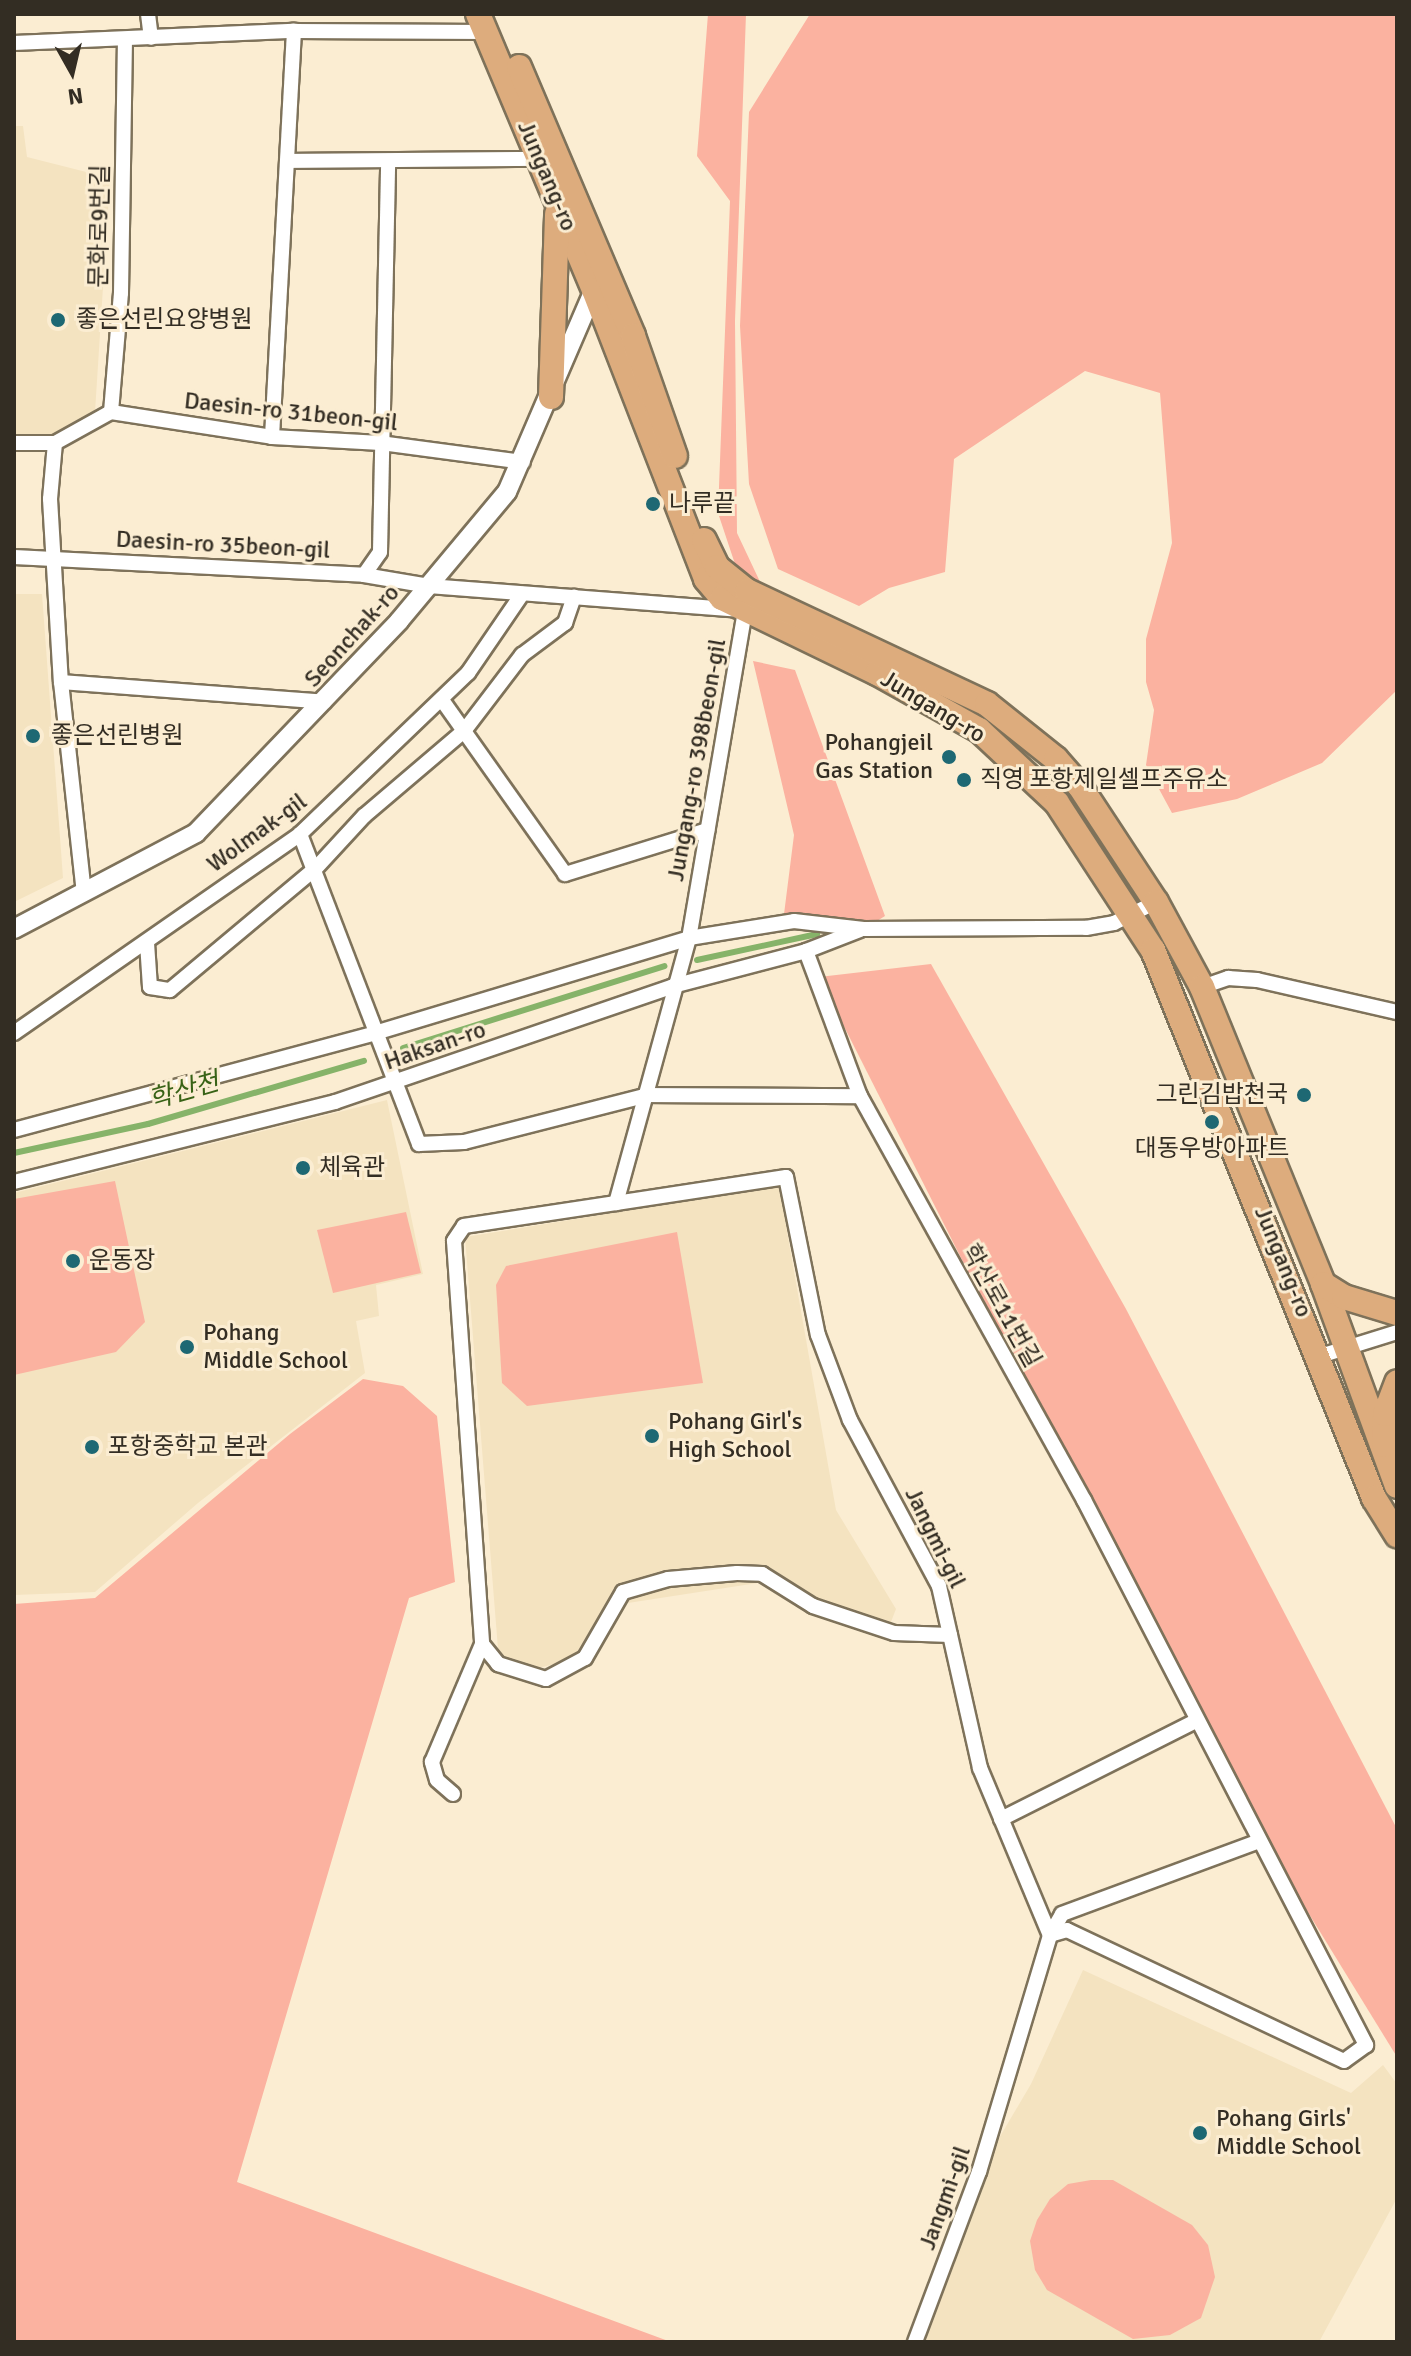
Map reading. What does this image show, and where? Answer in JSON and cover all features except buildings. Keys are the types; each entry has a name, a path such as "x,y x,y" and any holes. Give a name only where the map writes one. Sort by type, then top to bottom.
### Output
{"main road":[{"name":"Jungang-ro","path":"487,20 699,567 713,591 746,601 987,704 1056,759 1079,785 1156,902 1202,987 1323,1284 1384,1460 1397,1486"},
{"name":"Jungang-ro","path":"487,20 604,267 709,555 746,601 979,730 1057,803 1134,915 1173,992 1374,1498 1397,1535"},
{"path":"551,397 557,203"},
{"path":"1323,1284 1344,1297 1397,1313"},
{"path":"1384,1460 1385,1414 1397,1382"}],"street":[{"path":"148,14 151,38"},
{"path":"14,43 487,20"},
{"path":"272,437 294,31"},
{"name":"문화로9번길","path":"111,412 121,293 125,40"},
{"path":"287,161 388,163 539,159"},
{"path":"364,575 380,552 388,163"},
{"name":"Seonchak-ro","path":"14,929 196,833 324,702 429,586 507,492 523,462 604,267"},
{"path":"14,443 55,443 111,412"},
{"name":"Daesin-ro 31beon-gil","path":"111,412 272,437 381,443 523,462"},
{"path":"55,443 50,499 61,682 84,894"},
{"name":"Daesin-ro 35beon-gil","path":"14,557 364,575 429,586 522,594 746,601"},
{"name":"Wolmak-gil","path":"14,1033 300,834 468,673 522,594"},
{"path":"147,943 150,987 170,990 316,868 364,816 464,731 522,655 565,623 574,597"},
{"name":"Jungang-ro 398beon-gil","path":"689,938 746,601"},
{"path":"61,682 324,702"},
{"path":"442,700 565,874 707,830"},
{"path":"300,834 316,868 375,1033 419,1144 431,1147 648,1095 860,1096"},
{"name":"Haksan-ro","path":"14,1130 375,1033 689,938 794,921 864,929 1086,928 1134,915 1156,902"},
{"name":"Haksan-ro","path":"14,1182 395,1084 673,986 806,951 864,929"},
{"path":"453,1794 437,1780 432,1762 482,1644 462,1371 464,1325 454,1241 464,1226 616,1203 648,1095 673,986 689,938"},
{"name":"학산로11번길","path":"806,951 860,1096 1084,1500 1366,2045 1344,2061 1067,1930 1050,1935"},
{"path":"1202,987 1228,978 1257,980 1397,1012"},
{"name":"Jangmi-gil","path":"616,1203 786,1177 818,1335 850,1420 939,1586 980,1768 1050,1935 979,2172 915,2342"},
{"path":"1320,1356 1397,1332"},
{"path":"482,1644 498,1664 546,1679 585,1658 623,1592 668,1579 737,1573 762,1574 813,1606 880,1629 950,1635"},
{"path":"1001,1819 1196,1721"},
{"path":"1050,1935 1062,1914 1259,1841"}],"shaded area":[{"path":"708,14 746,14 735,321 737,533 762,586 740,579 718,513 730,201 697,156"},
{"path":"810,14 1397,14 1397,690 1322,763 1237,799 1172,813 1146,765 1154,710 1146,682 1146,639 1172,543 1160,393 1085,371 954,459 945,572 889,588 859,606 778,569 749,484 740,326 749,112"},
{"name":"좋은선린요양병원","path":"14,126 23,126 27,157 110,178 95,412 73,431 33,439 14,438"},
{"name":"좋은선린병원","path":"14,594 42,594 63,878 14,902"},
{"path":"753,661 795,670 885,916 864,929 783,922 794,835"},
{"path":"931,964 1126,1309 1397,1829 1397,2057 1218,1766 819,977"},
{"name":"Pohang Middle School","path":"387,1100 423,1274 376,1285 379,1316 356,1321 365,1373 198,1503 95,1592 14,1595 14,1193"},
{"name":"운동장","path":"115,1181 145,1322 116,1352 14,1375 14,1199"},
{"name":"Pohang Girl's High School","path":"779,1186 836,1510 896,1609 889,1627 770,1581 615,1605 576,1659 517,1673 498,1649 465,1237"},
{"path":"406,1212 421,1273 333,1293 317,1230"},
{"path":"677,1232 703,1383 527,1406 502,1383 496,1285 506,1266"},
{"path":"363,1379 403,1386 437,1416 455,1582 409,1598 237,2182 671,2342 14,2342 14,1604 95,1598 290,1434"},
{"name":"Pohang Girls' Middle School","path":"1083,1970 1351,2093 1383,2065 1397,2084 1397,2198 1319,2342 915,2342 979,2172 1031,2084"},
{"path":"1113,2180 1192,2225 1208,2245 1215,2277 1201,2318 1170,2335 1133,2339 1047,2290 1035,2270 1030,2241 1037,2220 1050,2199 1068,2184"}],"waterway":[{"path":"697,960 817,934"},
{"name":"학산천","path":"403,1048 664,966"},
{"name":"학산천","path":"14,1153 148,1124 364,1061"}],"place":[{"name":"좋은선린요양병원","path":"58,320"},
{"name":"나루끝","path":"653,504"},
{"name":"좋은선린병원","path":"33,736"},
{"name":"Pohangjeil Gas Station","path":"949,757"},
{"name":"직영 포항제일셀프주유소","path":"964,780"},
{"name":"그린김밥천국","path":"1304,1095"},
{"name":"대동우방아파트","path":"1212,1122"},
{"name":"체육관","path":"303,1168"},
{"name":"운동장","path":"73,1261"},
{"name":"Pohang Middle School","path":"187,1347"},
{"name":"Pohang Girl's High School","path":"652,1436"},
{"name":"포항중학교 본관","path":"92,1447"},
{"name":"Pohang Girls' Middle School","path":"1200,2133"}]}
